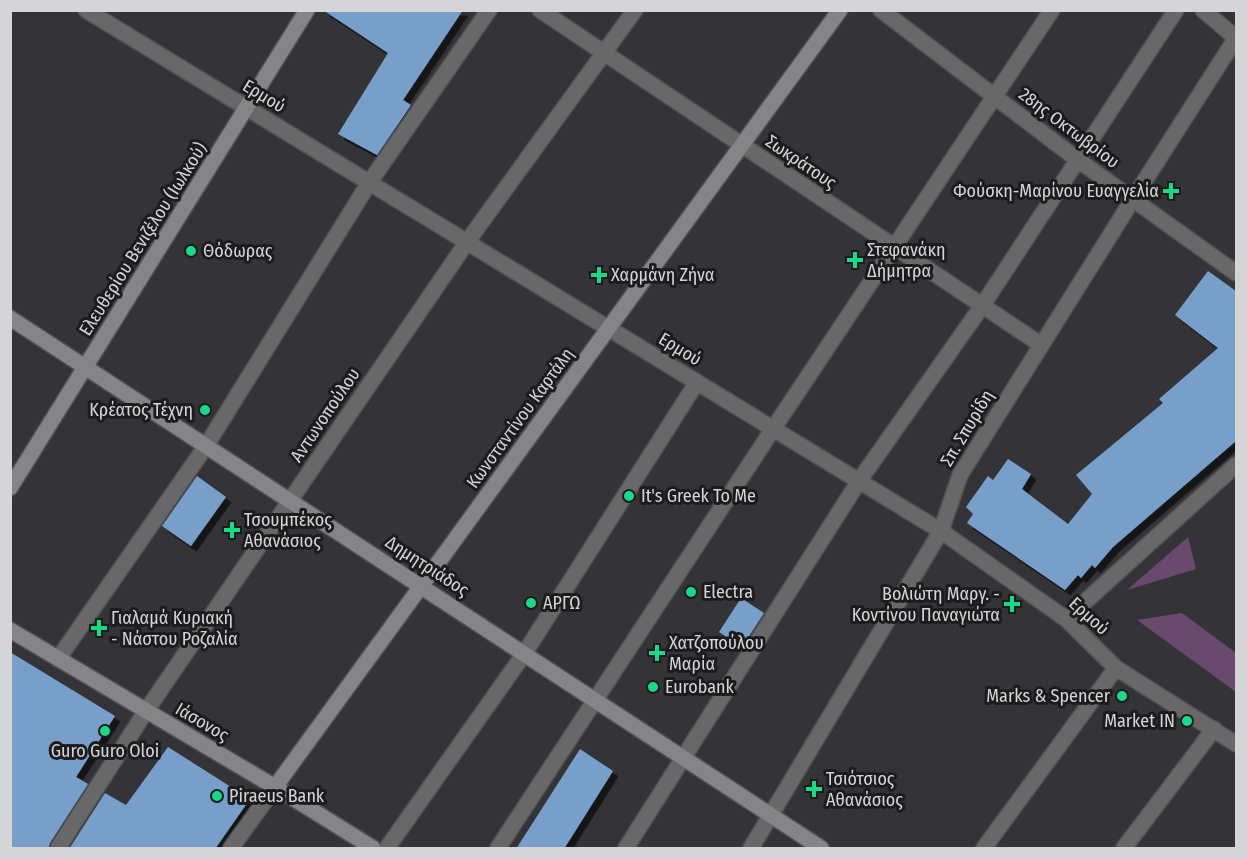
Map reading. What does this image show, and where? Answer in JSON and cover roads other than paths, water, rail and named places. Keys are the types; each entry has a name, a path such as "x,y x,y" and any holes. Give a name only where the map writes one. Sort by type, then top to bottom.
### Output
{"main road":[{"name":"Ελευθερίου Βενιζέλου (Ιωλκού)","path":"10,488 307,10"},
{"name":"Κωνσταντίνου Καρτάλη","path":"276,787 840,10"},
{"name":"Δημητριάδος","path":"10,318 821,849"},
{"name":"Ιάσονος","path":"10,630 276,787 373,849"}],"street":[{"name":"Ερμού","path":"86,10 941,531 1066,619 1116,668 1236,744"},
{"path":"58,659 206,446 369,183 489,10"},
{"name":"Σωκράτους","path":"540,10 1041,344"},
{"name":"Αντωνοπούλου","path":"58,849 146,711 467,242 636,10"},
{"name":"28ης Οκτωβρίου","path":"881,10 1078,160 1236,273"},
{"path":"498,849 773,429 1052,10"},
{"path":"626,849 860,481 982,306 1176,10"},
{"path":"1203,10 1236,38"},
{"name":"Σπ. Σπυρίδη","path":"751,849 941,531 960,475 1132,199 1236,38"},
{"path":"387,849 524,654 697,382"},
{"path":"1066,619 1236,465"},
{"path":"984,849 1116,668"},
{"path":"1124,849 1214,729"},
{"name":"Κωνσταντίνου Καρτάλη","path":"231,849 276,787"}],"place":[{"name":"Φούσκη-Μαρίνου Ευαγγελία","path":"1171,191"},
{"name":"Θόδωρας","path":"191,251"},
{"name":"Στεφανάκη Δήμητρα","path":"855,260"},
{"name":"Χαρμάνη Ζήνα","path":"599,275"},
{"name":"Κρέατος Τέχνη","path":"205,410"},
{"name":"It's Greek To Me","path":"629,496"},
{"name":"Τσουμπέκος Αθανάσιος","path":"232,530"},
{"name":"Electra","path":"691,592"},
{"name":"ΑΡΓΩ","path":"531,603"},
{"name":"Βολιώτη Μαργ. - Κοντίνου Παναγιώτα","path":"1012,604"},
{"name":"Γιαλαμά Κυριακή - Νάστου Ροζαλία","path":"99,628"},
{"name":"Χατζοπούλου Μαρία","path":"657,653"},
{"name":"Eurobank","path":"653,687"},
{"name":"Marks & Spencer","path":"1122,696"},
{"name":"Market IN","path":"1187,721"},
{"name":"Guro Guro Oloi","path":"105,731"},
{"name":"Τσιότσιος Αθανάσιος","path":"814,789"},
{"name":"Piraeus Bank","path":"217,796"}]}
